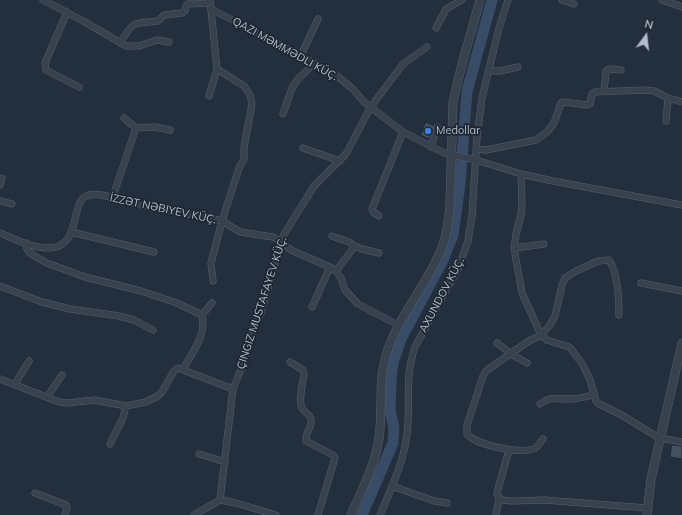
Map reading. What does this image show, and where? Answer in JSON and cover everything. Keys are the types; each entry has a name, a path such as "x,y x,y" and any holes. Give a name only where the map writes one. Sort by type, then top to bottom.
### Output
{"street":[{"path":"43,0 126,46 139,46 157,40 169,42"},
{"path":"436,28 446,9 462,0"},
{"path":"351,515 374,460 379,436 384,363 389,347 398,325 442,246 449,220 453,156 452,107 480,0"},
{"name":"AXUNDOV KÜÇ.","path":"380,515 405,448 407,434 407,382 411,358 415,347 458,268 464,254 471,223 473,159 476,149 482,98 508,0"},
{"path":"562,0 574,4"},
{"path":"663,0 682,7"},
{"path":"120,43 131,26 134,24 158,21 164,15 182,13 185,11 188,4 211,4 336,76 353,89 370,108 403,132 431,147 453,156 473,159 521,174 682,205"},
{"path":"209,96 216,69 211,4"},
{"path":"67,12 45,64 45,68 46,70 79,87"},
{"path":"301,55 318,19"},
{"name":"ÇINGIZ MUSTAFAYEV KÜÇ.","path":"220,500 233,389 244,362 254,327 261,313 281,242 288,227 314,186 346,154 370,108 403,64 427,48"},
{"path":"283,114 292,88 298,79 315,63"},
{"path":"488,71 518,68"},
{"path":"213,281 211,263 222,221 239,168 244,159 244,147 252,104 250,95 244,86 216,69"},
{"path":"604,91 606,71 610,69 621,70"},
{"path":"476,149 486,150 536,140 551,128 562,103 587,105 590,104 592,94 595,92 654,91 668,98 682,102"},
{"path":"666,121 668,98"},
{"path":"124,118 136,128 155,127 170,130"},
{"path":"431,147 437,127"},
{"path":"112,199 136,128"},
{"path":"379,216 372,212 372,209 403,132"},
{"path":"303,148 340,161"},
{"path":"521,174 521,215 514,248 522,293 541,335 547,340 568,347 572,350 586,370 596,401 599,404 620,414 659,438 682,442"},
{"path":"0,185 2,178"},
{"name":"İZZƏT NƏBIYEV KÜÇ.","path":"0,233 44,248 61,246 71,232 82,199 84,196 95,194 112,199 222,221 240,232 267,236 281,242 291,250 336,271"},
{"path":"0,201 12,204"},
{"path":"71,232 154,252"},
{"path":"332,236 349,242 354,246 379,253"},
{"path":"26,243 27,249 31,254 47,263 85,277 141,291 177,303 202,315"},
{"path":"514,248 544,244"},
{"path":"354,246 336,271 341,278 345,290 358,304 398,325"},
{"path":"543,439 536,448 531,450 509,450 472,439 467,434 466,429 483,376 490,366 541,335 555,316 565,278 598,261 609,260 613,268 619,296 619,315"},
{"path":"312,307 330,267"},
{"path":"641,283 682,291"},
{"path":"0,286 42,302 70,309 119,316 134,320 153,330"},
{"path":"202,315 212,303"},
{"path":"182,369 203,331 204,324 202,315"},
{"path":"497,343 511,354 527,363"},
{"path":"499,498 501,500 512,501 544,500 647,512 651,478 659,438 682,343"},
{"path":"15,384 29,361"},
{"path":"290,362 303,370 304,374 300,400 301,406 311,418 305,437 306,441 333,455 335,458 318,515"},
{"path":"0,379 64,403 94,400 126,406 146,402 158,396 162,392 174,371 178,368 233,389"},
{"path":"47,397 62,375"},
{"path":"540,404 547,399 571,399 594,395"},
{"path":"110,444 123,418 126,406"},
{"path":"496,515 499,498 498,489 509,450"},
{"path":"199,454 225,462"},
{"path":"392,486 434,502 447,504"},
{"path":"35,493 66,505 67,508 65,515"},
{"path":"194,515 220,500 236,503 276,515"}],"building":[{"path":"426,122 434,126 429,139 421,135"},
{"path":"672,445 682,446 682,459 670,457"}],"waterway":[{"path":"362,515 393,443 394,428 390,410 393,363 401,339 443,260 453,235 460,184 467,91 492,0"}],"place":[{"name":"Medollar","path":"428,131"}]}
